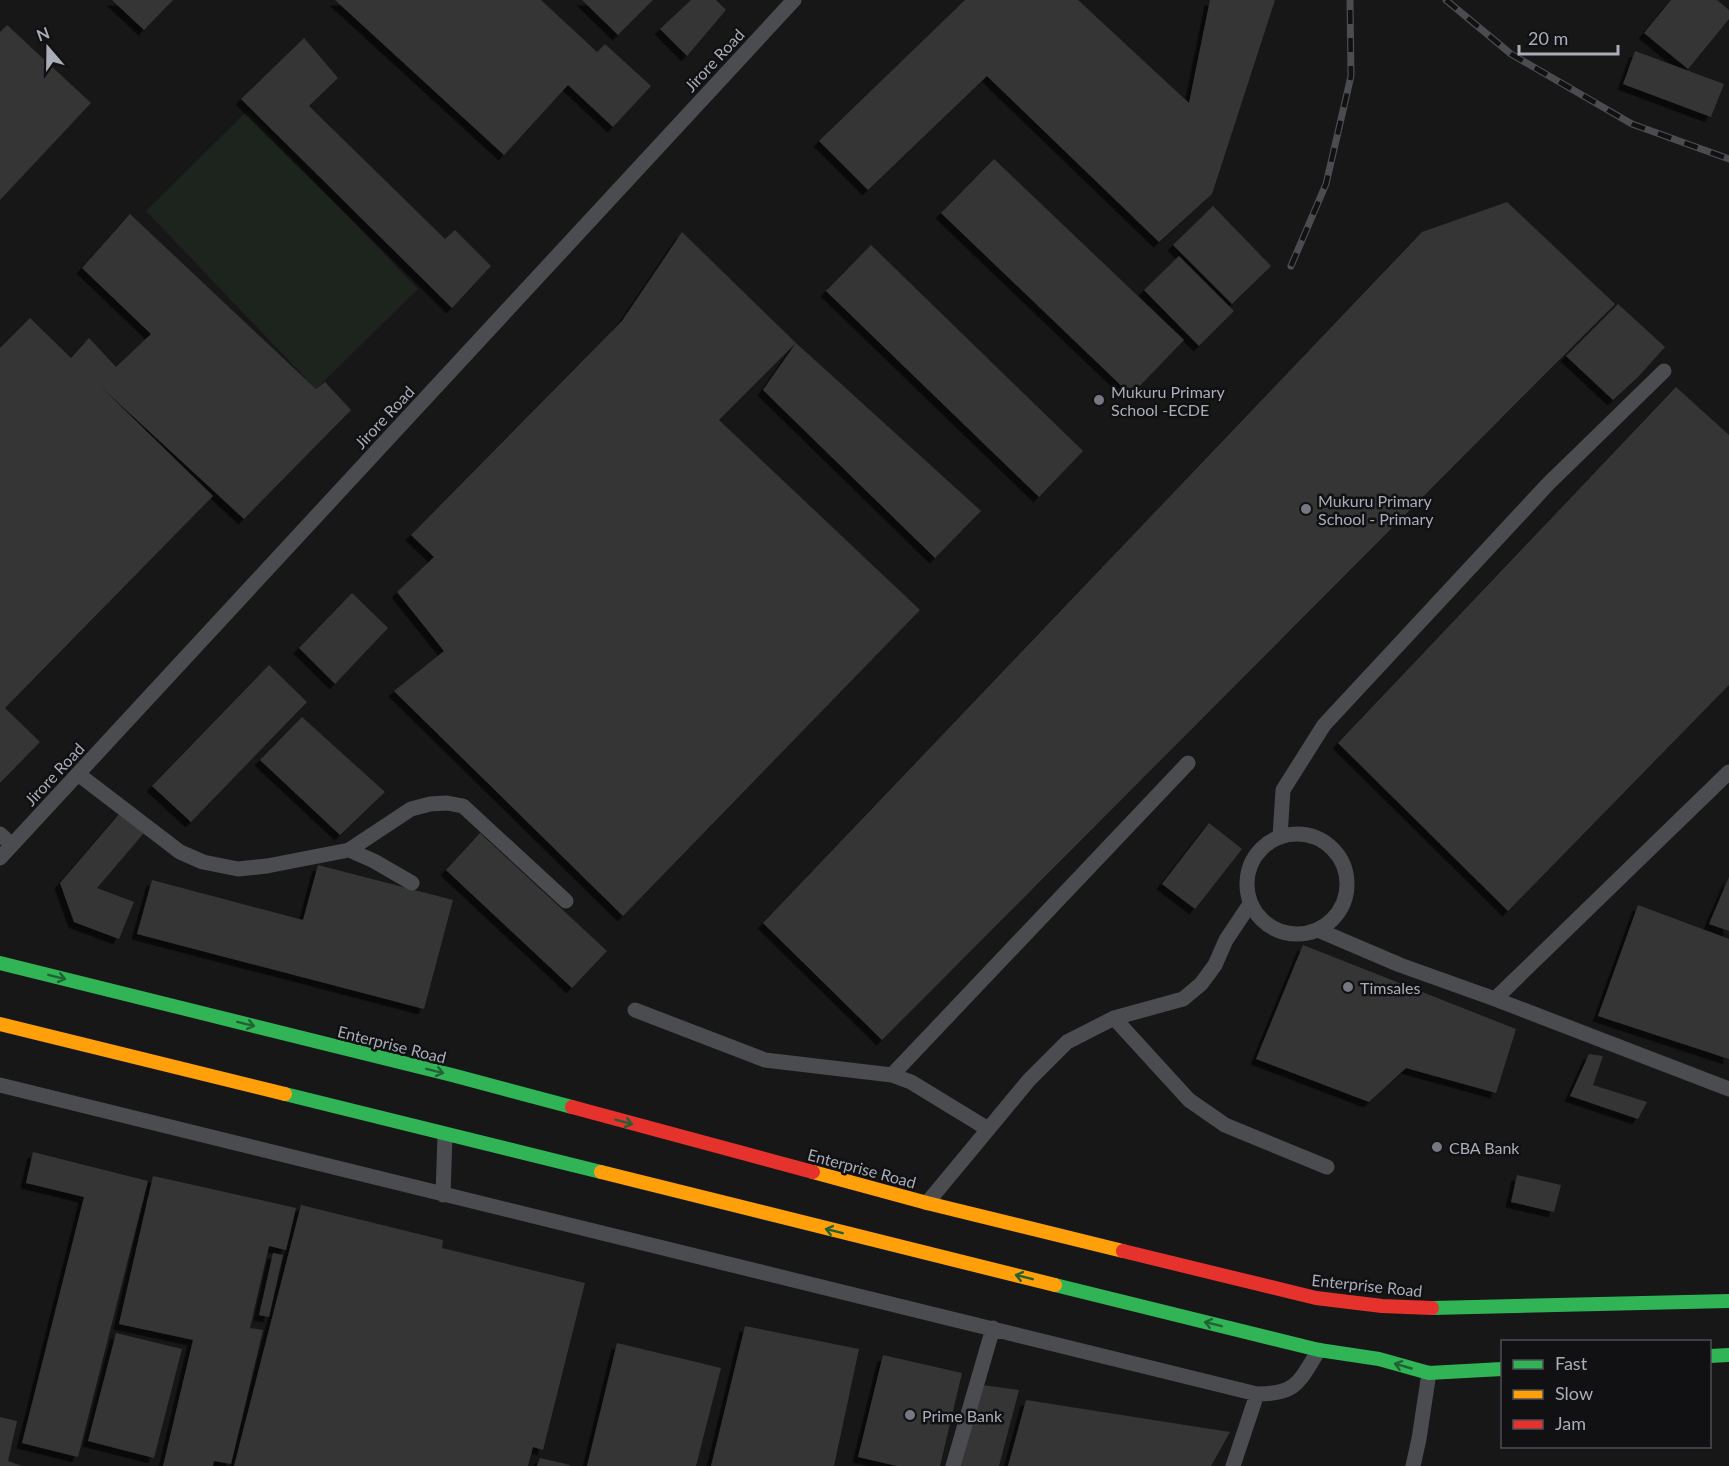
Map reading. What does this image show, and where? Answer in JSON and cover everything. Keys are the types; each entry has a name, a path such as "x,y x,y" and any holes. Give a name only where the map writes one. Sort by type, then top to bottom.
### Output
{"main road":[{"name":"Enterprise Road","path":"0,963 452,1076 927,1203 1326,1300 1367,1305 1447,1308 1729,1302"},
{"path":"0,1024 1319,1350 1379,1359 1429,1373 1501,1369"},
{"path":"1711,1356 1729,1355"}],"lane":[{"name":"Jirore Road","path":"0,858 794,0"},
{"path":"1281,837 1283,790 1324,725 1549,483 1664,371"},
{"path":"892,1075 1188,763"},
{"path":"1495,999 1729,772"},
{"path":"78,774 180,852 203,862 238,869 267,866 349,850 411,809 430,804 447,803 463,806 566,901"},
{"path":"0,834 12,845"},
{"path":"1294,834 1308,835 1321,840 1332,848 1346,872 1347,886 1339,912 1318,930 1298,934 1279,931 1269,927 1250,904 1247,877 1251,864 1258,852 1268,843 1281,837 1294,834"},
{"path":"349,850 374,861 412,883"},
{"path":"927,1203 1029,1080 1067,1042 1114,1018 1183,999 1201,984 1215,965 1226,940 1250,904"},
{"path":"1318,930 1400,965 1729,1089"},
{"path":"635,1010 765,1060 892,1075 911,1082 988,1129"},
{"path":"1114,1018 1189,1100 1225,1125 1327,1167"},
{"path":"0,1085 1257,1394 1285,1392 1297,1385 1319,1350"},
{"path":"443,1195 445,1135"},
{"path":"952,1466 993,1328"},
{"path":"1413,1466 1429,1373"},
{"path":"1233,1466 1257,1394"}],"shaded area":[{"path":"247,111 418,289 316,389 146,211"}],"building":[{"path":"112,0 173,0 144,30"},
{"path":"335,0 541,0 597,52 605,44 651,86 613,127 568,85 504,155"},
{"path":"582,0 653,0 618,35"},
{"path":"691,0 716,0 726,10 687,56 660,29"},
{"path":"965,0 1078,0 1189,103 1210,0 1275,0 1212,194 1159,242 987,76 868,190 819,141"},
{"path":"1671,0 1717,0 1729,10 1729,19 1688,69 1644,33"},
{"path":"7,25 91,103 0,200 0,32"},
{"path":"304,38 338,78 309,106 445,239 455,230 491,266 452,308 241,99"},
{"path":"1635,51 1724,84 1711,117 1623,84"},
{"path":"994,159 1184,340 1131,395 941,213"},
{"path":"1507,202 1615,304 882,1040 763,923 1422,232"},
{"path":"1213,206 1271,266 1232,304 1173,245"},
{"path":"130,214 316,389 325,382 351,410 244,519 99,385 213,496 5,708 40,742 0,783 0,348 30,318 71,358 89,338 116,367 151,334 82,268"},
{"path":"682,232 796,343 719,420 920,610 623,916 394,691 444,651 397,592 434,557 411,535 622,321"},
{"path":"871,245 1083,451 1039,497 826,291"},
{"path":"1179,256 1234,311 1199,346 1144,290"},
{"path":"1618,304 1665,347 1613,400 1566,356"},
{"path":"796,343 981,511 935,558 763,390"},
{"path":"1676,387 1729,435 1729,685 1508,911 1338,743"},
{"path":"352,593 388,628 335,684 299,648"},
{"path":"269,665 307,702 191,822 152,786"},
{"path":"302,717 385,792 340,835 260,760"},
{"path":"120,813 144,833 97,888 134,902 119,939 74,922 60,883"},
{"path":"1209,823 1242,849 1195,909 1162,884"},
{"path":"480,833 607,951 572,988 446,870"},
{"path":"318,865 453,900 424,1009 137,934 152,880 303,920"},
{"path":"1729,877 1729,931 1709,924"},
{"path":"1638,905 1729,939 1729,1059 1598,1016"},
{"name":"Timsales","path":"1303,945 1516,1029 1496,1093 1406,1068 1369,1102 1256,1059"},
{"path":"1589,1054 1603,1056 1593,1085 1647,1102 1638,1119 1570,1096"},
{"path":"33,1152 148,1181 78,1457 22,1443 84,1197 26,1183"},
{"path":"1517,1175 1561,1185 1554,1212 1511,1202"},
{"path":"153,1176 296,1208 286,1250 269,1246 250,1328 263,1330 231,1464 214,1461 213,1466 163,1466 193,1340 119,1324"},
{"path":"301,1205 443,1240 442,1248 585,1283 543,1450 533,1447 528,1466 234,1466"},
{"path":"273,1253 283,1255 269,1317 259,1315"},
{"path":"745,1326 859,1349 834,1466 711,1466"},
{"path":"116,1333 182,1349 154,1458 88,1441"},
{"path":"617,1343 721,1368 696,1466 587,1466"},
{"name":"Prime Bank","path":"883,1355 962,1373 940,1466 897,1466 858,1457"},
{"path":"982,1385 1019,1390 999,1466 959,1466"},
{"path":"1026,1400 1230,1432 1211,1466 1008,1466"},
{"path":"0,1417 17,1421 8,1461 22,1466 0,1466"},
{"path":"540,1458 570,1465 570,1466 537,1466"}],"railway":[{"path":"1291,266 1326,184 1351,76 1350,0"},
{"path":"1446,0 1511,54 1632,124 1729,159"}],"traffic: fast":[{"path":"0,963 572,1107"},
{"path":"285,1094 601,1172"},
{"path":"1055,1285 1319,1350 1379,1359 1429,1373 1501,1369"},
{"path":"1432,1308 1729,1301"},
{"path":"1711,1356 1729,1355"}],"traffic: slow":[{"path":"0,1024 285,1094"},
{"path":"601,1172 1055,1285"},
{"path":"813,1172 927,1203 1123,1251"}],"traffic: jam":[{"path":"572,1107 813,1172"},
{"path":"1123,1251 1316,1298 1382,1306 1432,1308"}],"place":[{"name":"Mukuru Primary School -ECDE","path":"1099,400"},
{"name":"Mukuru Primary School - Primary","path":"1306,509"},
{"name":"Timsales","path":"1348,987"},
{"name":"CBA Bank","path":"1437,1147"},
{"name":"Prime Bank","path":"910,1415"}]}
